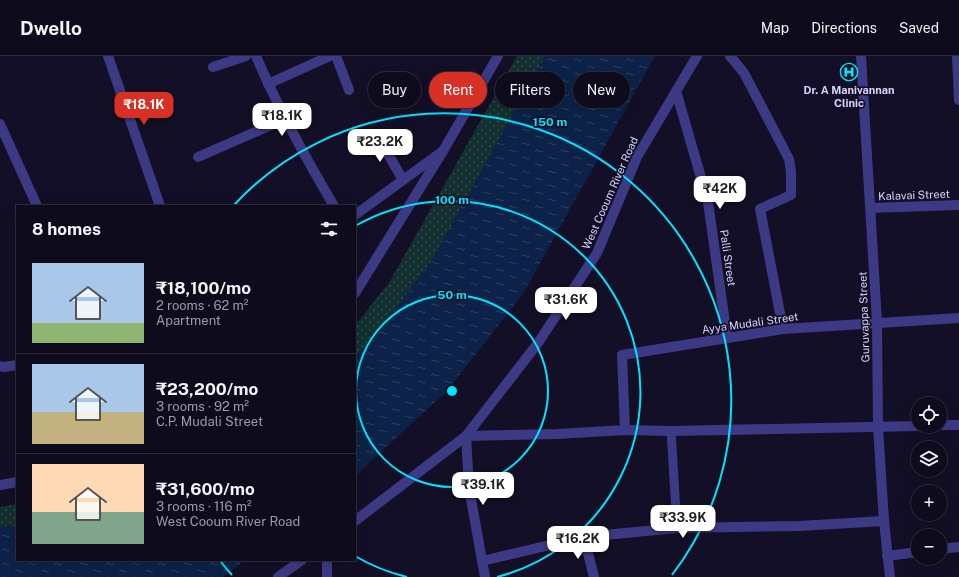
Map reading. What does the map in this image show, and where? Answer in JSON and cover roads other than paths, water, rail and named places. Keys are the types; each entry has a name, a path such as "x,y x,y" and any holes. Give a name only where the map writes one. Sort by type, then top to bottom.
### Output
{"street":[{"path":"108,56 160,205"},
{"path":"213,67 246,56"},
{"path":"256,56 268,84 307,162 333,205"},
{"path":"268,84 330,56"},
{"path":"336,56 349,90"},
{"path":"356,291 443,151 498,56"},
{"name":"West Cooum River Road","path":"356,520 466,436 538,343 597,253 637,157 697,56"},
{"path":"730,56 744,73 789,159 791,172 791,195 760,209 783,329"},
{"name":"Guruvappa Street","path":"861,56 878,322 878,427 884,521 890,577"},
{"path":"957,56 959,100"},
{"name":"Palli Street","path":"676,91 708,202 727,337"},
{"path":"198,157 285,119"},
{"path":"0,124 38,205"},
{"path":"377,136 403,180"},
{"path":"356,214 443,151"},
{"name":"Kalavai Street","path":"870,208 959,205"},
{"name":"Ayya Mudali Street","path":"625,430 622,355 783,329 959,318"},
{"path":"0,357 2,367 16,365"},
{"path":"947,425 959,425"},
{"path":"485,577 469,488 466,436 557,434 625,430 671,431 911,426"},
{"path":"671,431 677,528"},
{"path":"482,561 584,537 677,528 799,526 884,521"},
{"path":"584,537 594,577"},
{"path":"947,548 959,547"},
{"path":"887,556 911,553"},
{"path":"278,577 301,561"},
{"path":"327,561 327,577"}],"water":[{"path":"545,56 655,56 630,101 630,72 573,72 573,108 626,108 523,294 447,391 356,475 356,356 369,344 433,259 516,108 565,108 565,72 536,72"},
{"path":"16,526 16,561 244,561 223,577 0,577 0,527"}],"place":[{"name":"Dr. A Manivannan Clinic","path":"849,72"}]}
